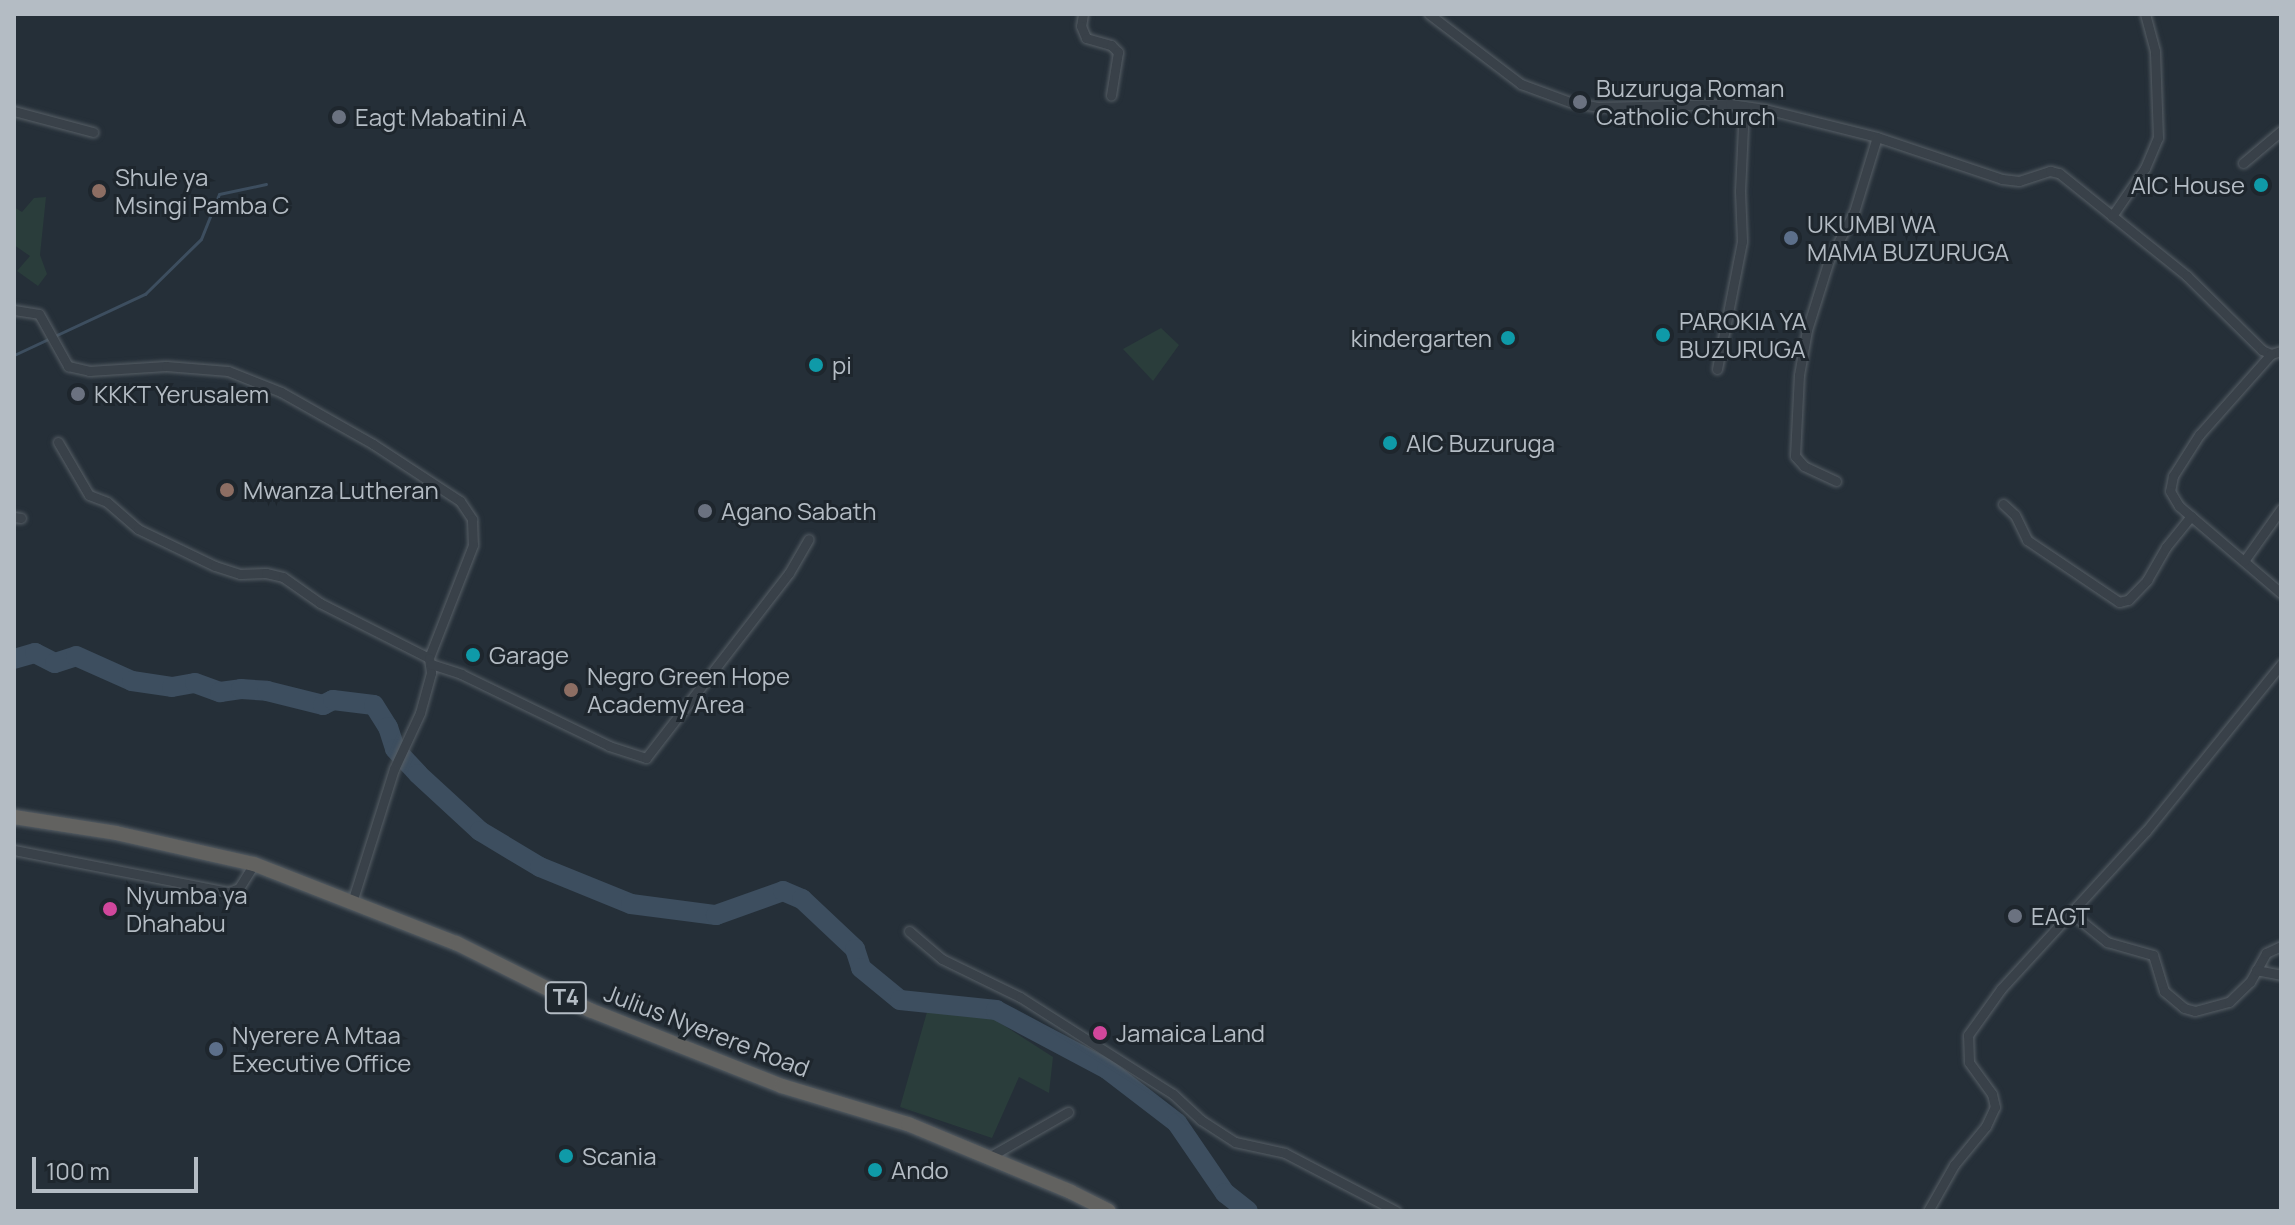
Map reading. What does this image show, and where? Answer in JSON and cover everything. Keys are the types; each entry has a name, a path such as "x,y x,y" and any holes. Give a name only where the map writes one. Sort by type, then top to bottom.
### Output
{"highway":[{"name":"Julius Nyerere Road","path":"14,817 116,833 254,864 456,943 590,1010 782,1086 908,1124 1109,1211"}],"street":[{"path":"1083,14 1081,26 1086,38 1111,45 1118,52 1111,95"},
{"path":"1429,14 1521,84 1552,97 1598,107 1744,106 1877,137 2002,179 2019,181 2050,171 2059,173 2187,276 2262,350 2276,352"},
{"path":"2112,216 2145,168 2158,138 2155,51 2145,14"},
{"path":"1717,369 1742,241 1744,106"},
{"path":"14,111 93,132"},
{"path":"2243,163 2281,131"},
{"path":"1836,481 1804,466 1795,456 1799,375 1807,330 1829,260 1854,212 1877,137"},
{"path":"14,310 39,314 68,366 89,371 166,366 228,371 281,392 373,444 460,501 472,519 473,545 430,661 411,731 394,769 352,902"},
{"path":"2276,352 2212,418 2173,476 2170,491 2173,499 2191,516 2281,593"},
{"path":"58,442 89,495 107,502 138,529 230,571 283,577 320,603 430,661 609,746 646,758 789,573 809,539"},
{"path":"2003,504 2015,515 2027,540 2119,602 2128,600 2147,580 2166,547 2191,516"},
{"path":"2244,561 2281,509"},
{"path":"1928,1211 1954,1165 1986,1126 1995,1107 1992,1094 1969,1062 1968,1035 2001,989 2146,831 2281,664"},
{"path":"14,850 229,892 239,888 254,864"},
{"path":"2070,912 2107,942 2153,955 2164,991 2184,1008 2212,1009 2229,1002 2250,982 2266,953 2281,946"},
{"path":"909,931 942,959 1020,997 1173,1094 1201,1120 1235,1142 1285,1153 1396,1211"},
{"path":"2256,970 2281,975"},
{"path":"989,1157 1068,1112"}],"green space":[{"path":"46,197 40,255 47,274 38,286 17,271 30,256 14,245 14,207 22,212 34,198"},
{"path":"1161,328 1179,345 1153,381 1123,349"},
{"path":"927,1012 994,1019 1053,1057 1049,1093 1019,1077 992,1138 900,1107"}],"waterway":[{"path":"14,355 145,294 201,239 219,194 266,184"},
{"path":"14,659 35,653 55,663 76,656 132,681 172,687 195,683 220,692 241,689 267,691 323,705 333,700 374,705 388,727 395,749 418,774 480,831 540,867 631,904 716,915 783,891 802,899 855,949 861,968 900,1000 996,1010 1107,1069 1177,1123 1225,1193 1248,1211"}],"place":[{"name":"Buzuruga Roman Catholic Church","path":"1580,102"},
{"name":"Eagt Mabatini A","path":"339,117"},
{"name":"AIC House","path":"2261,185"},
{"name":"Shule ya Msingi Pamba C","path":"99,191"},
{"name":"UKUMBI WA MAMA BUZURUGA","path":"1791,238"},
{"name":"PAROKIA YA BUZURUGA","path":"1663,335"},
{"name":"kindergarten","path":"1508,338"},
{"name":"pi","path":"816,365"},
{"name":"KKKT Yerusalem","path":"78,394"},
{"name":"AIC Buzuruga","path":"1390,443"},
{"name":"Mwanza Lutheran","path":"227,490"},
{"name":"Agano Sabath","path":"705,511"},
{"name":"Garage","path":"473,655"},
{"name":"Negro Green Hope Academy Area","path":"571,690"},
{"name":"Nyumba ya Dhahabu","path":"110,909"},
{"name":"EAGT","path":"2015,916"},
{"name":"Jamaica Land","path":"1100,1033"},
{"name":"Nyerere A Mtaa Executive Office","path":"216,1049"},
{"name":"Scania","path":"566,1156"},
{"name":"Ando","path":"875,1170"}]}
